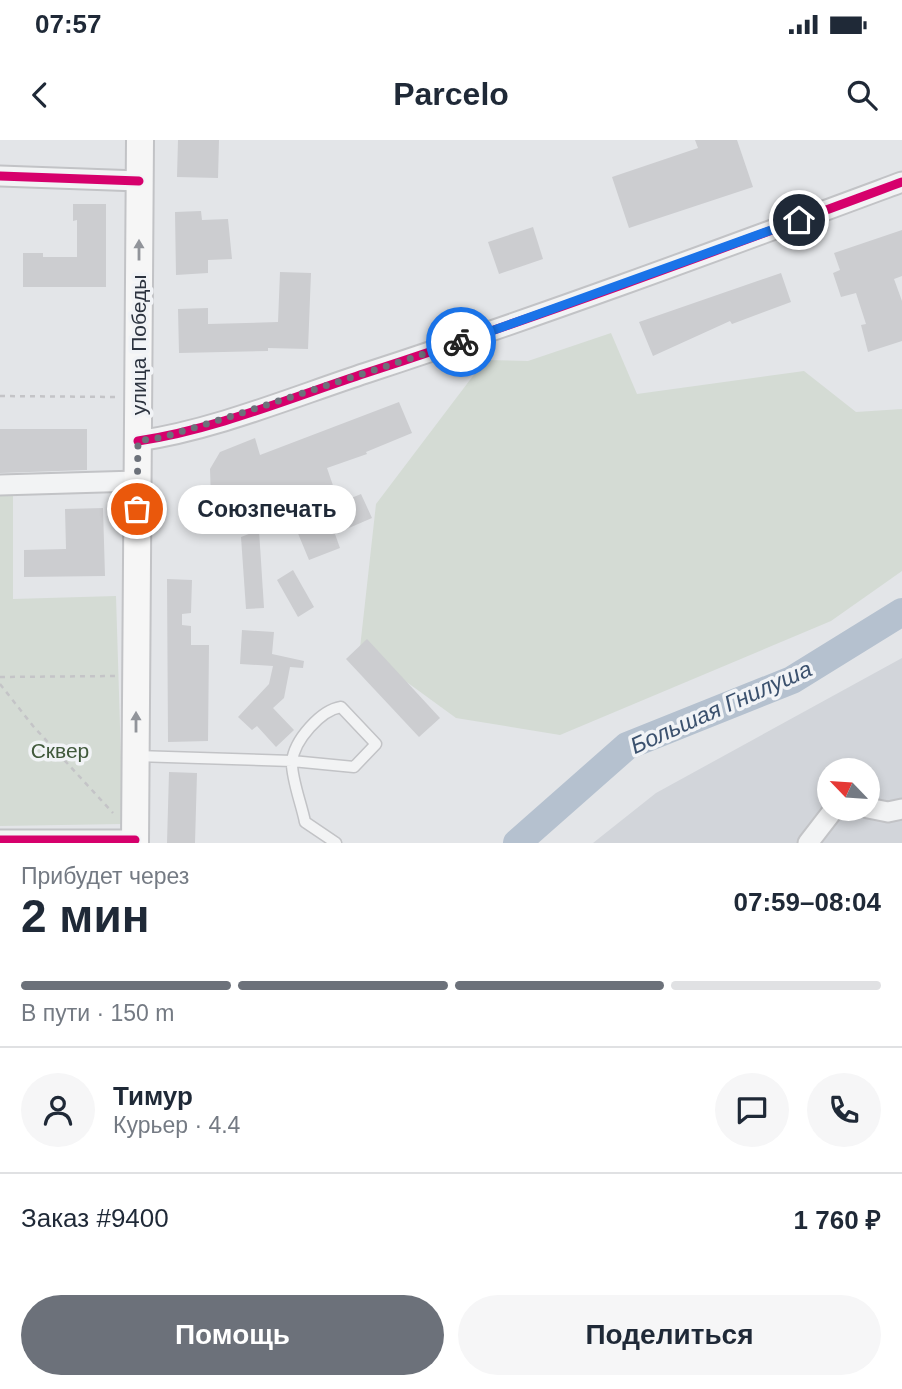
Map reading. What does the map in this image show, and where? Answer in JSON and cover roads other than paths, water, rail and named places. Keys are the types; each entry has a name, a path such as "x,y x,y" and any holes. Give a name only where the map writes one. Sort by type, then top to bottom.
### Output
{"main road":[{"name":"улица Победы","path":"136,842 140,140"}],"street":[{"path":"0,176 139,181"},
{"path":"138,441 164,437 514,325 902,183"},
{"path":"0,485 138,481"},
{"path":"880,810 888,812 902,809"},
{"path":"808,843 825,821"},
{"path":"0,840 136,842"}],"lane":[{"path":"136,756 292,761 354,766 376,744 341,707 327,709 302,737 292,761 305,822 336,843"}],"waterway":[{"name":"Большая Гнилуша","path":"517,843 627,746 792,680 902,612"}],"place":[{"name":"Союзпечать","path":"137,509"}],"park label":[{"name":"Сквер","path":"60,750"}]}
